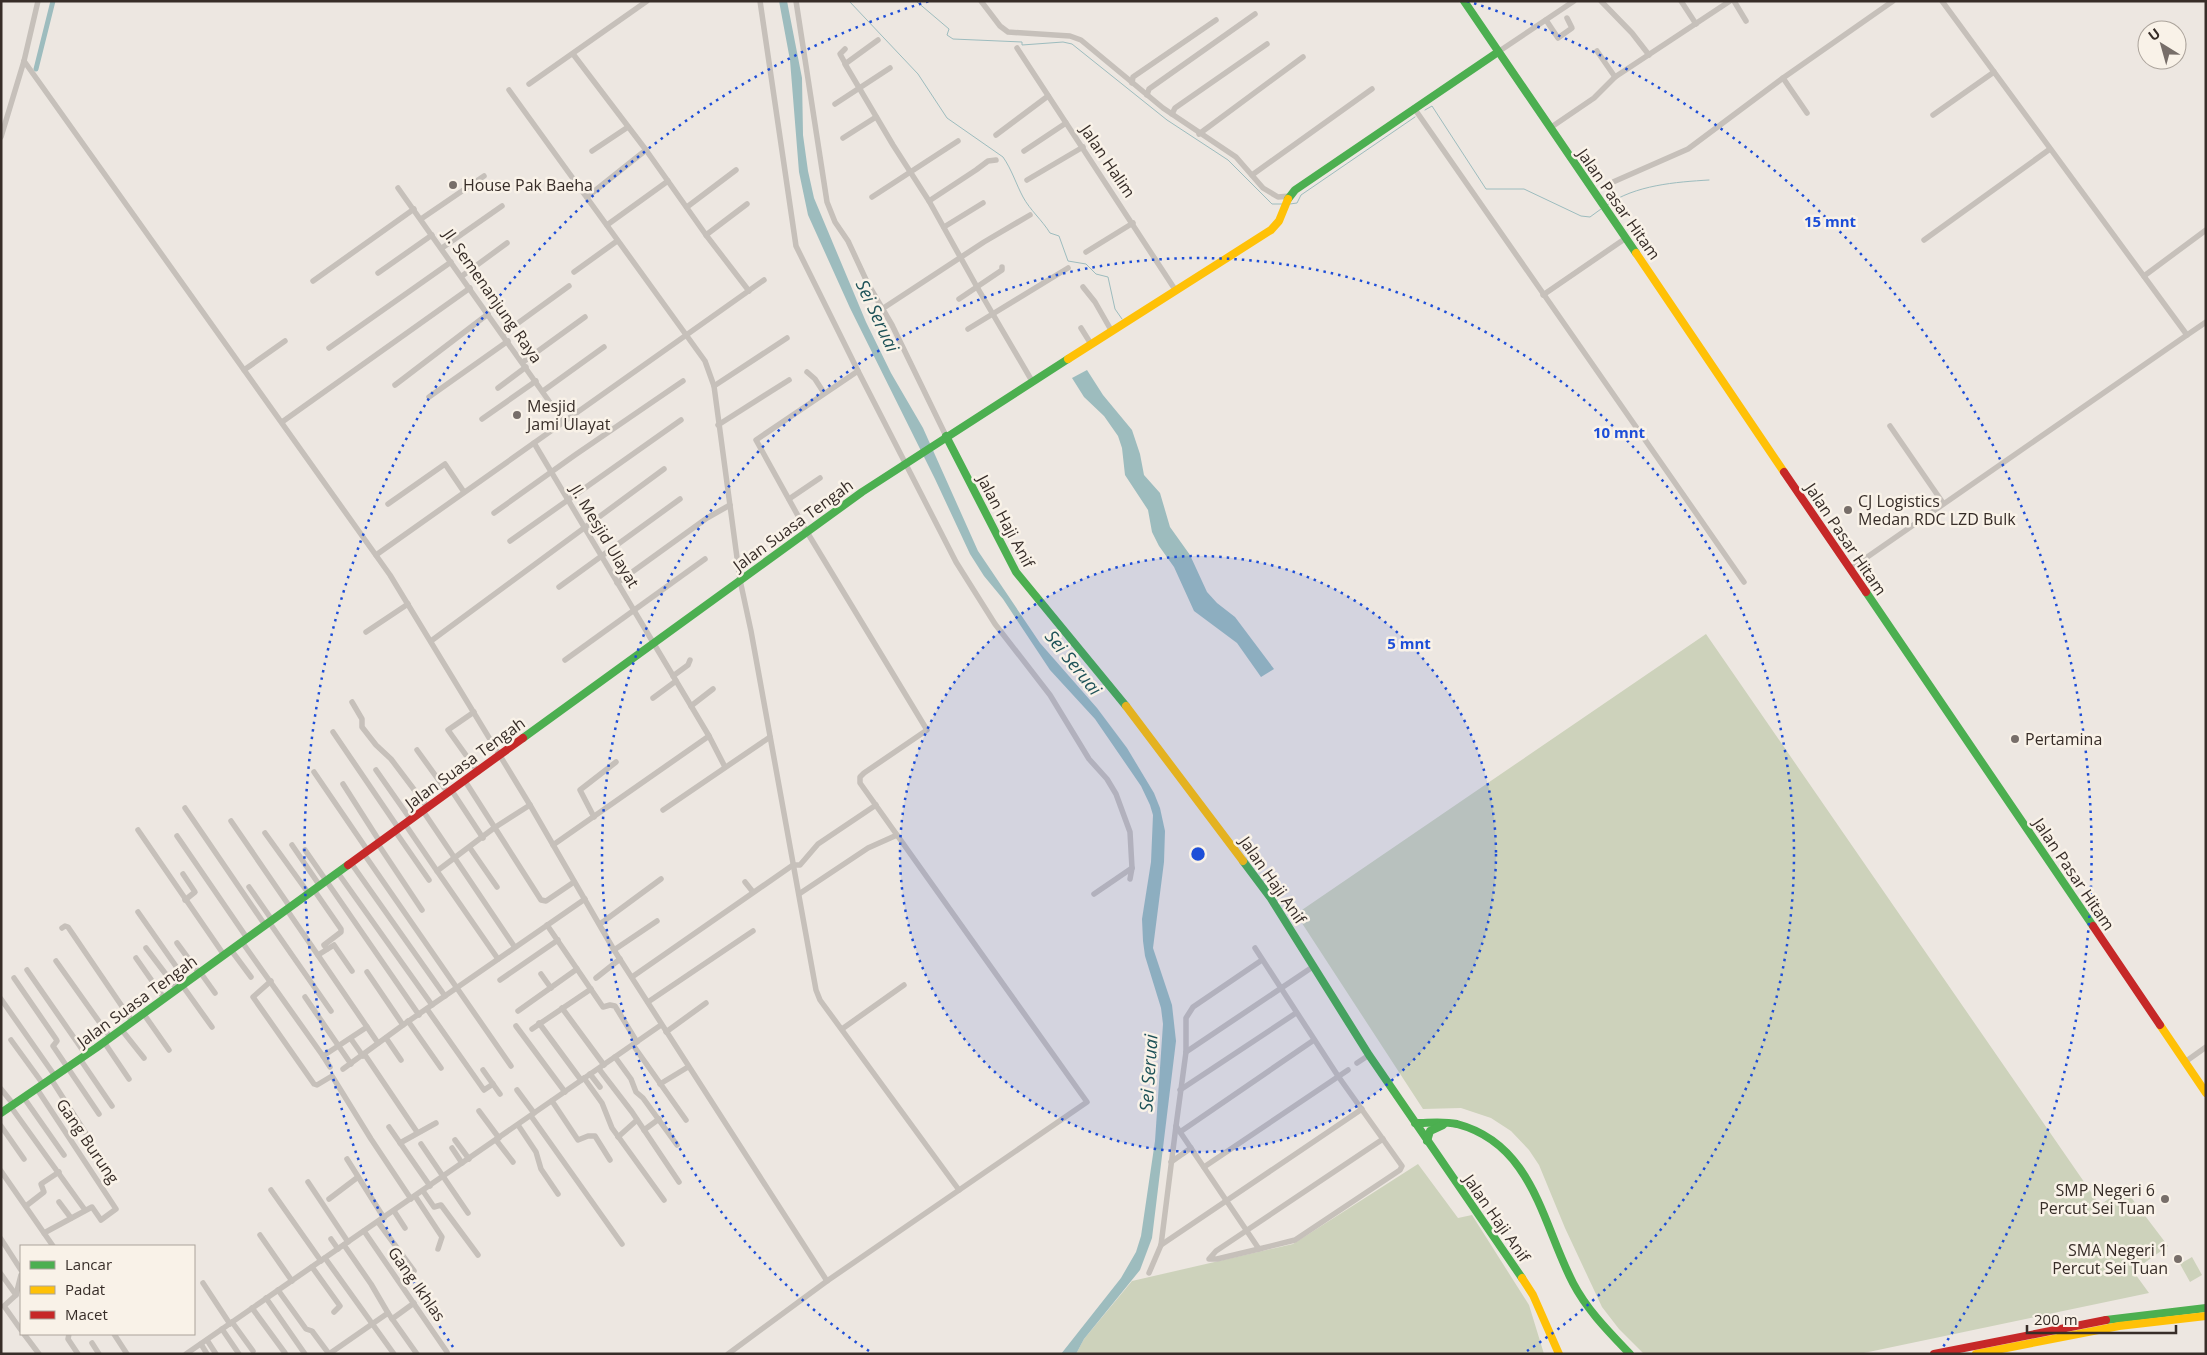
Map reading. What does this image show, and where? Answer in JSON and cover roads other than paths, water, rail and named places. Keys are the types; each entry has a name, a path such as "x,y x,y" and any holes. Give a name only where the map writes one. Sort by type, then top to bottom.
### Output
{"main road":[{"name":"Jalan Pasar Hitam","path":"1464,1 2206,1093"},
{"path":"1289,197 1295,190 1498,52"},
{"name":"Jalan Suasa Tengah","path":"1,1113 107,1040 740,580 916,456 1111,330 1271,230 1286,208 1289,197"},
{"name":"Jalan Haji Anif","path":"946,436 1016,572 1167,757 1270,897 1369,1056 1533,1295 1559,1354"},
{"path":"1415,1123 1450,1122 1468,1126 1488,1134 1509,1150 1530,1182 1572,1282 1582,1300 1630,1354"},
{"path":"1427,1141 1430,1131 1437,1126 1461,1127 1485,1136 1506,1152 1527,1184 1568,1284 1578,1303 1623,1354"},
{"path":"1934,1354 2076,1324 2206,1308"},
{"path":"1976,1354 2119,1326 2206,1316"}],"street":[{"path":"1,136 24,61 38,1"},
{"path":"529,84 647,1"},
{"path":"760,1 796,246 943,538 975,593 995,624 1050,695 1089,759 1107,779 1116,794 1130,832 1132,868 1130,879"},
{"path":"796,1 827,202 835,222 848,241 892,325 946,436"},
{"path":"981,1 1000,26 1008,32 1070,36 1081,40 1172,114 1199,134 1236,157 1263,188 1271,194 1289,197"},
{"path":"1498,52 1574,1"},
{"path":"1600,1 1632,33 1649,55"},
{"path":"1681,1 1696,24"},
{"path":"1550,128 1594,98 1615,77 1730,1"},
{"path":"1734,1 1746,21"},
{"path":"1613,182 1683,152 1783,78 1893,1"},
{"path":"1942,1 2187,335"},
{"path":"1147,95 1149,89 1255,14"},
{"path":"1546,20 1558,38 1572,29 1567,18"},
{"path":"1132,83 1133,77 1216,20"},
{"path":"845,63 878,40"},
{"path":"1172,114 1175,108 1267,44"},
{"name":"Jalan Halim","path":"1017,48 1176,290"},
{"path":"845,49 840,54 845,63 876,117 929,200 1032,381"},
{"path":"1597,51 1615,77"},
{"path":"573,54 749,291"},
{"path":"1199,134 1303,58"},
{"path":"24,61 376,555 431,641 472,713 530,805 614,950 827,1281"},
{"path":"836,104 890,68"},
{"path":"1933,115 1994,72"},
{"path":"1783,78 1806,113"},
{"path":"1252,175 1372,89"},
{"path":"509,90 705,361 714,386 727,506 816,990 842,1029 959,1190"},
{"path":"996,135 1048,96"},
{"path":"1414,108 1542,295 1744,582"},
{"path":"843,138 876,117"},
{"path":"1024,151 1066,123"},
{"path":"592,151 628,127"},
{"path":"872,197 958,141"},
{"path":"1027,180 1083,147"},
{"path":"1924,240 2050,149"},
{"path":"587,197 646,150"},
{"path":"929,200 976,170 988,160 996,160"},
{"path":"686,207 736,170"},
{"path":"421,219 484,176"},
{"path":"607,225 668,181"},
{"name":"Jl. Semenanjung Raya","path":"398,188 564,421"},
{"path":"944,226 983,203"},
{"path":"706,235 747,204"},
{"path":"442,248 502,206"},
{"path":"313,281 414,209"},
{"path":"882,309 960,257 1030,215"},
{"path":"1086,252 1133,222"},
{"path":"2144,276 2206,230"},
{"path":"378,274 432,235"},
{"path":"1542,295 1626,238"},
{"path":"574,272 617,241"},
{"path":"462,276 507,243"},
{"path":"330,348 452,262"},
{"path":"959,299 1002,270 1002,267"},
{"path":"968,329 1068,268"},
{"path":"376,555 764,280"},
{"path":"503,334 569,286"},
{"path":"1083,287 1095,302 1111,330"},
{"path":"282,422 470,288"},
{"path":"395,385 488,314"},
{"path":"498,388 585,317"},
{"path":"1850,568 2206,322"},
{"path":"1081,328 1090,344"},
{"path":"714,386 787,338"},
{"path":"244,370 284,341"},
{"path":"428,397 508,341"},
{"path":"543,391 604,347"},
{"path":"807,372 815,378 824,393"},
{"path":"728,1354 827,1281 1086,1102 860,783 862,774 927,730 807,532 756,440 858,372"},
{"path":"718,425 789,380"},
{"path":"482,419 536,381"},
{"path":"494,513 683,381"},
{"path":"510,542 681,420"},
{"path":"1890,426 1943,503"},
{"name":"Jl. Mesjid Ulayat","path":"534,443 675,678 725,767"},
{"path":"388,504 445,464 464,492"},
{"path":"431,641 664,469"},
{"path":"788,498 820,478"},
{"path":"559,587 680,499"},
{"path":"617,584 727,506"},
{"path":"565,660 705,559"},
{"path":"366,632 408,604"},
{"path":"652,698 688,665 690,660"},
{"path":"691,706 713,689"},
{"path":"352,702 362,719 362,727 390,759 426,810 455,859 514,946"},
{"path":"472,713 448,732 478,772"},
{"path":"333,732 437,871 498,959"},
{"path":"553,845 709,736"},
{"path":"663,810 770,736"},
{"path":"417,750 483,838"},
{"path":"594,817 580,790 616,762"},
{"path":"376,770 429,880"},
{"path":"314,772 366,853 511,1066"},
{"path":"465,781 544,902 574,882"},
{"path":"344,784 422,910"},
{"path":"437,871 470,848 494,828 530,805"},
{"path":"632,977 793,865 800,865 818,844 876,805"},
{"path":"185,808 331,1011"},
{"path":"231,822 378,1043"},
{"path":"138,830 185,900 227,953 251,977"},
{"path":"265,833 317,888 419,1015"},
{"path":"799,894 868,848 897,835"},
{"path":"177,836 271,981 330,1066"},
{"path":"292,845 341,930 324,945 327,949"},
{"path":"470,848 497,887"},
{"path":"305,850 317,888"},
{"path":"351,863 445,996"},
{"path":"1094,894 1132,868"},
{"path":"338,873 430,1007 484,1090 493,1084"},
{"path":"183,874 195,892 185,900"},
{"path":"600,924 661,880"},
{"path":"745,882 753,892"},
{"path":"250,888 269,923"},
{"path":"342,1069 514,946 585,899"},
{"path":"138,912 182,985 212,1027"},
{"path":"614,950 657,921"},
{"path":"547,925 603,1007 615,1006 660,1084 686,1120"},
{"path":"62,928 68,927 132,1021"},
{"path":"648,1002 753,931"},
{"path":"500,980 558,940"},
{"path":"177,943 215,993"},
{"path":"318,955 334,945 352,971"},
{"path":"146,948 182,985"},
{"path":"1255,948 1338,1076 1362,1109 1402,1166 1400,1170 1295,1240 1217,1260 1209,1259 1216,1251 1246,1230 1383,1139"},
{"path":"136,958 164,998"},
{"path":"596,978 620,959"},
{"path":"1149,1273 1161,1245 1186,1052 1186,1018 1188,1012 1262,960"},
{"path":"56,961 107,1040 130,1080"},
{"path":"1186,1052 1314,966"},
{"path":"518,1011 577,969"},
{"path":"27,970 112,1106"},
{"path":"367,972 441,1068"},
{"path":"540,974 551,988"},
{"path":"14,978 56,1039 53,1046 66,1068 99,1114"},
{"path":"271,981 253,997 314,1084 317,1085 332,1076 371,1139 442,1237 438,1249"},
{"path":"842,1029 904,985"},
{"path":"532,1029 591,989"},
{"path":"305,997 351,1064"},
{"path":"1,999 53,1077 92,1144"},
{"path":"666,1032 706,1003"},
{"path":"562,1008 678,1182"},
{"path":"143,1013 169,1050"},
{"path":"1180,1090 1296,1013"},
{"path":"540,1023 602,1103 612,1128 664,1200"},
{"path":"186,1354 662,1025"},
{"path":"516,1026 565,1092"},
{"path":"323,1056 367,1027"},
{"path":"121,1029 144,1058"},
{"path":"386,1038 401,1060"},
{"path":"351,1039 417,1132"},
{"name":"Gang Burung","path":"11,1040 116,1209 101,1220 92,1207 84,1210"},
{"path":"1180,1132 1314,1040"},
{"path":"2184,1062 2206,1047"},
{"path":"1357,1063 1369,1056"},
{"path":"615,1057 631,1079 636,1092 643,1098 677,1145"},
{"path":"660,1084 688,1067"},
{"path":"483,1070 500,1094"},
{"path":"1204,1167 1348,1070"},
{"path":"590,1074 600,1087"},
{"path":"1,1089 84,1210 44,1233"},
{"path":"517,1090 532,1115 622,1244"},
{"path":"24,1098 64,1155"},
{"path":"552,1101 578,1140 595,1136 610,1160"},
{"path":"1161,1245 1362,1109"},
{"path":"479,1111 513,1162"},
{"path":"644,1130 658,1119"},
{"path":"618,1137 637,1120"},
{"path":"400,1143 436,1123"},
{"path":"518,1125 536,1152 541,1169 558,1194"},
{"path":"1,1126 24,1159"},
{"path":"1176,1126 1259,1249"},
{"path":"389,1128 430,1186"},
{"path":"455,1140 468,1159"},
{"path":"421,1144 468,1213"},
{"path":"452,1148 462,1163"},
{"path":"1171,1162 1191,1148"},
{"path":"347,1159 384,1218"},
{"path":"26,1206 43,1193 42,1184 59,1172"},
{"path":"2,1173 53,1245"},
{"path":"329,1199 358,1177"},
{"path":"308,1182 388,1313 417,1354"},
{"path":"271,1190 394,1354"},
{"path":"423,1191 434,1207 441,1205 478,1255"},
{"path":"59,1202 71,1218"},
{"path":"394,1211 405,1228"},
{"path":"378,1222 414,1270"},
{"name":"Gang Ikhlas","path":"364,1231 447,1352"},
{"path":"260,1235 292,1280"},
{"path":"331,1239 338,1249"},
{"path":"1,1240 20,1268"},
{"path":"312,1267 340,1306 334,1312"},
{"path":"1,1274 16,1295"},
{"path":"20,1279 16,1295 4,1306 20,1329"},
{"path":"203,1283 253,1351"},
{"path":"278,1290 306,1329 311,1330 329,1354 336,1352 372,1323 388,1313"},
{"path":"266,1298 305,1354"},
{"path":"392,1319 414,1303"},
{"path":"252,1308 285,1353"},
{"path":"222,1329 239,1354"},
{"path":"25,1335 39,1354"},
{"path":"69,1335 68,1339 78,1354"},
{"path":"115,1335 127,1354"},
{"path":"207,1340 216,1354"},
{"path":"92,1343 99,1354"},
{"path":"200,1344 207,1354"}],"water":[{"path":"779,1 787,1 802,78 803,135 814,198 866,322 891,373 923,428 978,551 1040,643 1097,708 1127,748 1154,793 1160,808 1165,831 1164,862 1153,948 1172,1005 1176,1041 1152,1238 1140,1270 1084,1339 1076,1354 1061,1354 1121,1278 1136,1252 1141,1236 1155,1141 1163,1024 1161,1008 1145,956 1142,919 1151,862 1153,815 1141,786 1095,719 1050,670 1003,599 984,576 970,554 850,308 808,215 799,172 790,60"},
{"path":"1087,370 1103,395 1132,430 1140,454 1144,475 1160,493 1170,527 1190,555 1207,592 1217,603 1235,617 1274,669 1261,677 1237,643 1194,611 1174,567 1159,546 1152,532 1148,510 1125,475 1122,448 1118,436 1104,416 1084,397 1072,378"}],"waterway":[{"path":"36,69 53,1"},
{"path":"849,1 918,74 947,118 1003,157 1029,206 1050,233 1059,236 1068,261 1086,264 1096,274 1108,277 1115,309 1122,319"},
{"path":"916,1 949,29 947,35 953,39 1022,42 1022,45 1063,42 1072,44 1167,120 1228,160 1272,204 1284,204"},
{"path":"1425,110 1432,106 1486,189 1524,189 1581,216 1590,217 1601,209"},
{"path":"1290,204 1297,203 1301,195 1415,117"},
{"path":"1607,205 1618,198 1643,189 1709,180"}],"place":[{"name":"House Pak Baeha","path":"453,185"},
{"name":"Mesjid Jami Ulayat","path":"517,415"},
{"name":"CJ Logistics Medan RDC LZD Bulk","path":"1848,510"},
{"name":"Pertamina","path":"2015,739"},
{"name":"SMP Negeri 6 Percut Sei Tuan","path":"2165,1199"},
{"name":"SMA Negeri 1 Percut Sei Tuan","path":"2178,1259"}],"water label":[{"name":"Sei Seruai","path":"877,316"},
{"name":"Sei Seruai","path":"1073,663"},
{"name":"Sei Seruai","path":"1149,1073"}]}
